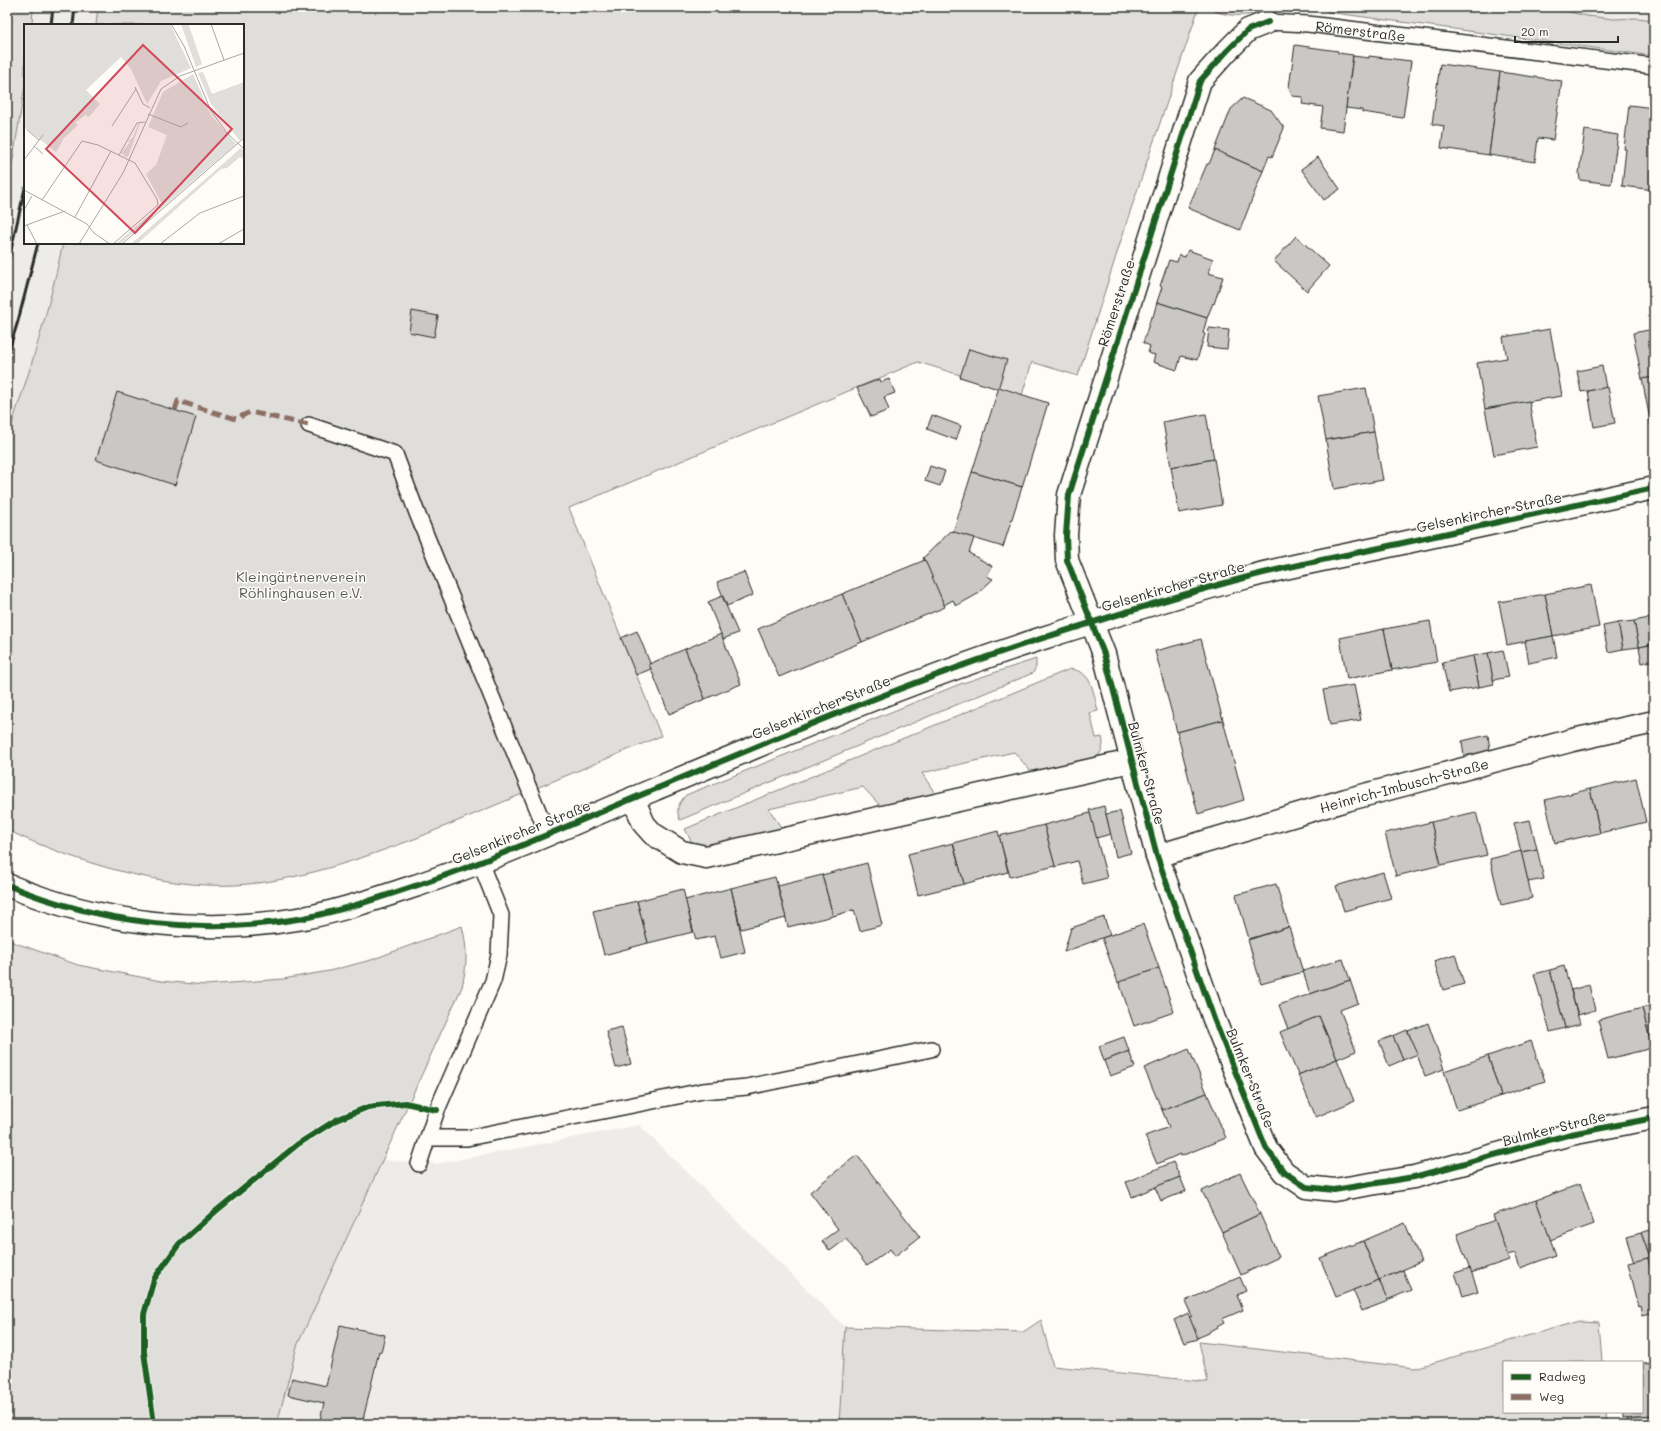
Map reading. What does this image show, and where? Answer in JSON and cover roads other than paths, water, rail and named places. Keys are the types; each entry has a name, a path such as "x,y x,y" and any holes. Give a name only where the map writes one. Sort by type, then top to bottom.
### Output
{"street":[{"name":"Römerstraße","path":"1093,622 1076,585 1067,560 1066,535 1069,495 1200,81 1226,51 1248,30 1268,22"},
{"name":"Gelsenkircher Straße","path":"7,885 67,906 134,921 185,926 230,926 274,922 307,917 346,908 419,885 480,862 548,835 808,724 933,675 1093,622 1250,576 1654,488"},
{"name":"Bulmker Straße","path":"1093,622 1104,654 1157,856 1214,1019 1266,1148 1284,1172 1306,1187 1334,1190 1414,1177 1571,1134 1654,1118"},
{"name":"Heinrich-Imbusch-Straße","path":"1157,856 1346,800 1573,740 1654,722"},
{"path":"633,798 644,824 654,834 682,852 706,857 1131,761"}],"lane":[{"name":"Römerstraße","path":"1268,22 1316,25 1654,66"},
{"path":"309,425 395,454 417,513 548,835"},
{"path":"419,1164 437,1110 493,981 499,955 501,914 480,862"},
{"path":"428,1138 467,1138 703,1090 747,1087 931,1049"}],"railway":[{"path":"51,24 53,7"},
{"path":"73,24 75,7"},
{"path":"7,267 24,192"},
{"path":"7,356 18,321 38,244"}],"park label":[{"name":"Kleingärtnerverein Röhlinghausen e.V.","path":"301,584"}]}
